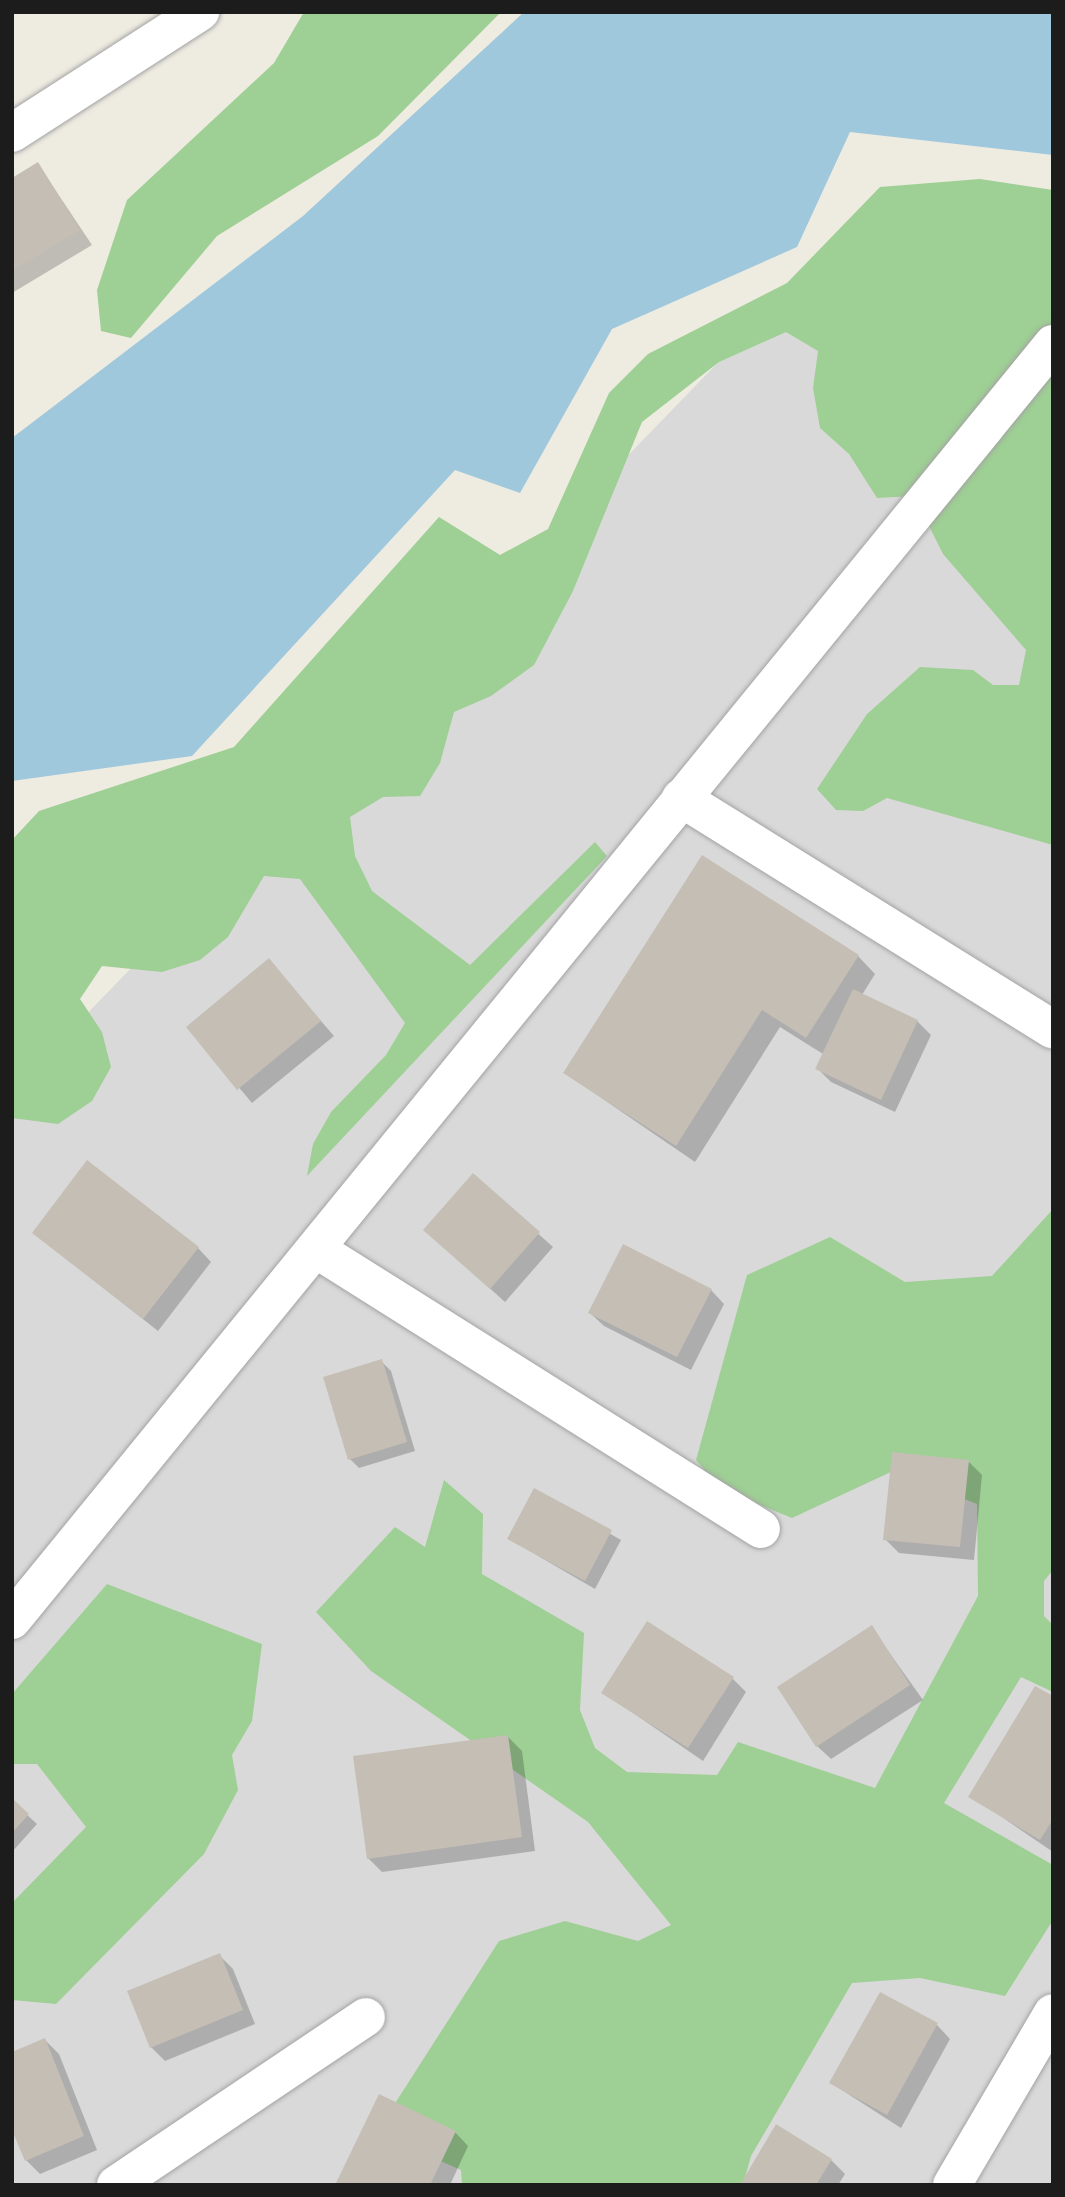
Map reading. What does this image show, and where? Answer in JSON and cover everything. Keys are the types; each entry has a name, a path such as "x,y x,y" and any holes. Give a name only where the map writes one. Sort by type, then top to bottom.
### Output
{"street":[{"path":"12,133 200,12"},
{"path":"12,1620 319,1251 681,798 1053,344"},
{"path":"681,798 1053,1030"},
{"path":"319,1251 761,1529"},
{"path":"952,2185 1053,2013"},
{"path":"116,2185 366,2017"}],"shaded area":[{"path":"1053,232 1053,2185 12,2185 12,1091 799,279"}],"green space":[{"path":"304,12 501,12 378,136 217,236 131,338 101,331 97,290 127,200 274,63"},
{"path":"980,179 1053,190 1053,845 887,798 863,811 836,810 817,789 867,714 920,667 973,670 993,685 1019,685 1026,650 943,554 914,496 877,498 849,454 820,428 813,388 818,351 786,332 719,362 642,422 573,591 534,665 491,696 454,712 440,763 420,796 383,797 350,817 355,856 372,891 470,965 595,842 607,856 307,1176 313,1144 331,1112 386,1055 405,1023 300,879 264,876 228,937 200,960 162,972 102,966 80,999 102,1032 111,1067 92,1101 58,1124 12,1118 12,840 39,811 234,747 439,517 500,555 548,529 609,393 648,354 787,283 880,187"},
{"path":"1053,1209 1053,1570 1044,1581 1044,1616 1053,1625 1053,1692 1021,1677 944,1803 1053,1865 1053,1920 1005,1996 920,1978 852,1983 751,2156 743,2185 462,2185 461,2170 376,2133 499,1941 565,1921 638,1941 671,1925 588,1822 371,1671 316,1612 395,1527 425,1547 444,1480 483,1514 482,1574 584,1633 580,1710 595,1748 627,1772 717,1775 738,1742 875,1788 978,1596 977,1504 893,1471 792,1518 719,1488 696,1460 747,1275 830,1237 905,1282 992,1276"},
{"path":"107,1584 262,1644 252,1721 232,1755 238,1790 204,1854 56,2004 12,2000 12,1903 86,1827 37,1764 12,1764 12,1694"}],"water":[{"path":"524,12 1053,12 1053,155 850,132 797,247 612,329 520,493 455,470 192,756 12,781 12,438 303,216"}],"building":[{"path":"38,162 80,230 12,271 12,178"},
{"path":"702,855 859,955 806,1038 762,1010 676,1146 563,1073"},
{"path":"269,958 321,1021 237,1090 186,1027"},
{"path":"853,989 918,1020 881,1100 815,1069"},
{"path":"87,1160 199,1247 143,1319 32,1233"},
{"path":"473,1173 540,1232 490,1289 423,1230"},
{"path":"623,1244 712,1289 677,1357 588,1313"},
{"path":"382,1359 407,1442 348,1460 323,1377"},
{"path":"892,1452 969,1460 960,1547 883,1540"},
{"path":"534,1488 612,1530 585,1581 507,1539"},
{"path":"647,1621 734,1677 688,1748 601,1693"},
{"path":"872,1625 910,1685 816,1747 777,1687"},
{"path":"1035,1686 1053,1696 1053,1819 1040,1840 968,1797"},
{"path":"508,1735 522,1837 367,1859 353,1756"},
{"path":"12,1798 29,1814 12,1833"},
{"path":"220,1953 243,2010 150,2048 127,1991"},
{"path":"880,1992 938,2023 887,2115 829,2083"},
{"path":"45,2038 84,2136 25,2161 12,2130 12,2052"},
{"path":"379,2094 456,2131 430,2185 335,2185"},
{"path":"776,2124 832,2159 816,2185 740,2185"}]}
